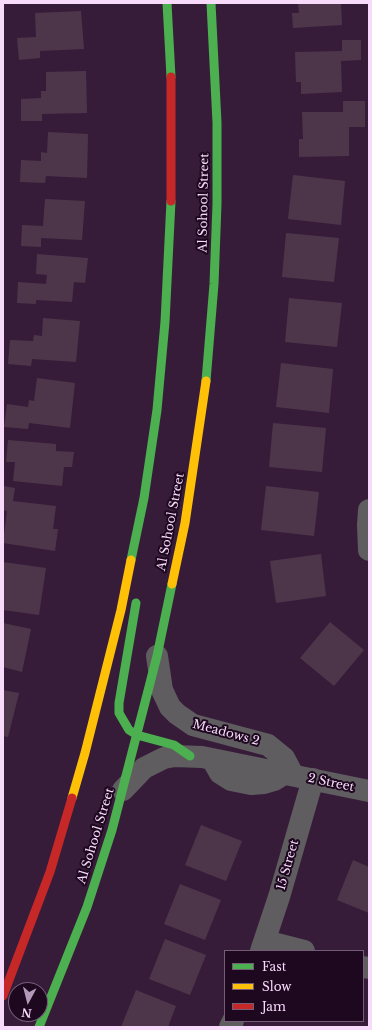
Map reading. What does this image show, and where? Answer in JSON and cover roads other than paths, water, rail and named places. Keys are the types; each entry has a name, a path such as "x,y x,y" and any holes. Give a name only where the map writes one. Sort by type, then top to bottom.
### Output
{"main road":[{"path":"3,996 50,872 83,760 104,683 121,610 144,498 164,337 170,233 172,144 171,55 168,3"},
{"name":"Al Sohool Street","path":"39,1027 87,906 123,790 157,656 185,523 197,451 210,335 217,204 217,123 211,3"},
{"path":"141,561 144,498"},
{"path":"137,595 119,703 119,713 129,730 137,736 174,745 202,757"}],"street":[{"path":"369,510 369,550"},
{"name":"Meadows 2","path":"157,656 162,690 170,707 184,721 207,730 243,737 268,745 284,758 297,776"},
{"path":"202,757 207,730"},
{"path":"123,790 136,775 154,762 174,756 202,757 220,773 231,780 251,784 264,783 297,776"},
{"name":"2 Street","path":"297,776 369,791"},
{"name":"15 Street","path":"263,946 297,776"},
{"path":"263,946 296,950"}]}
